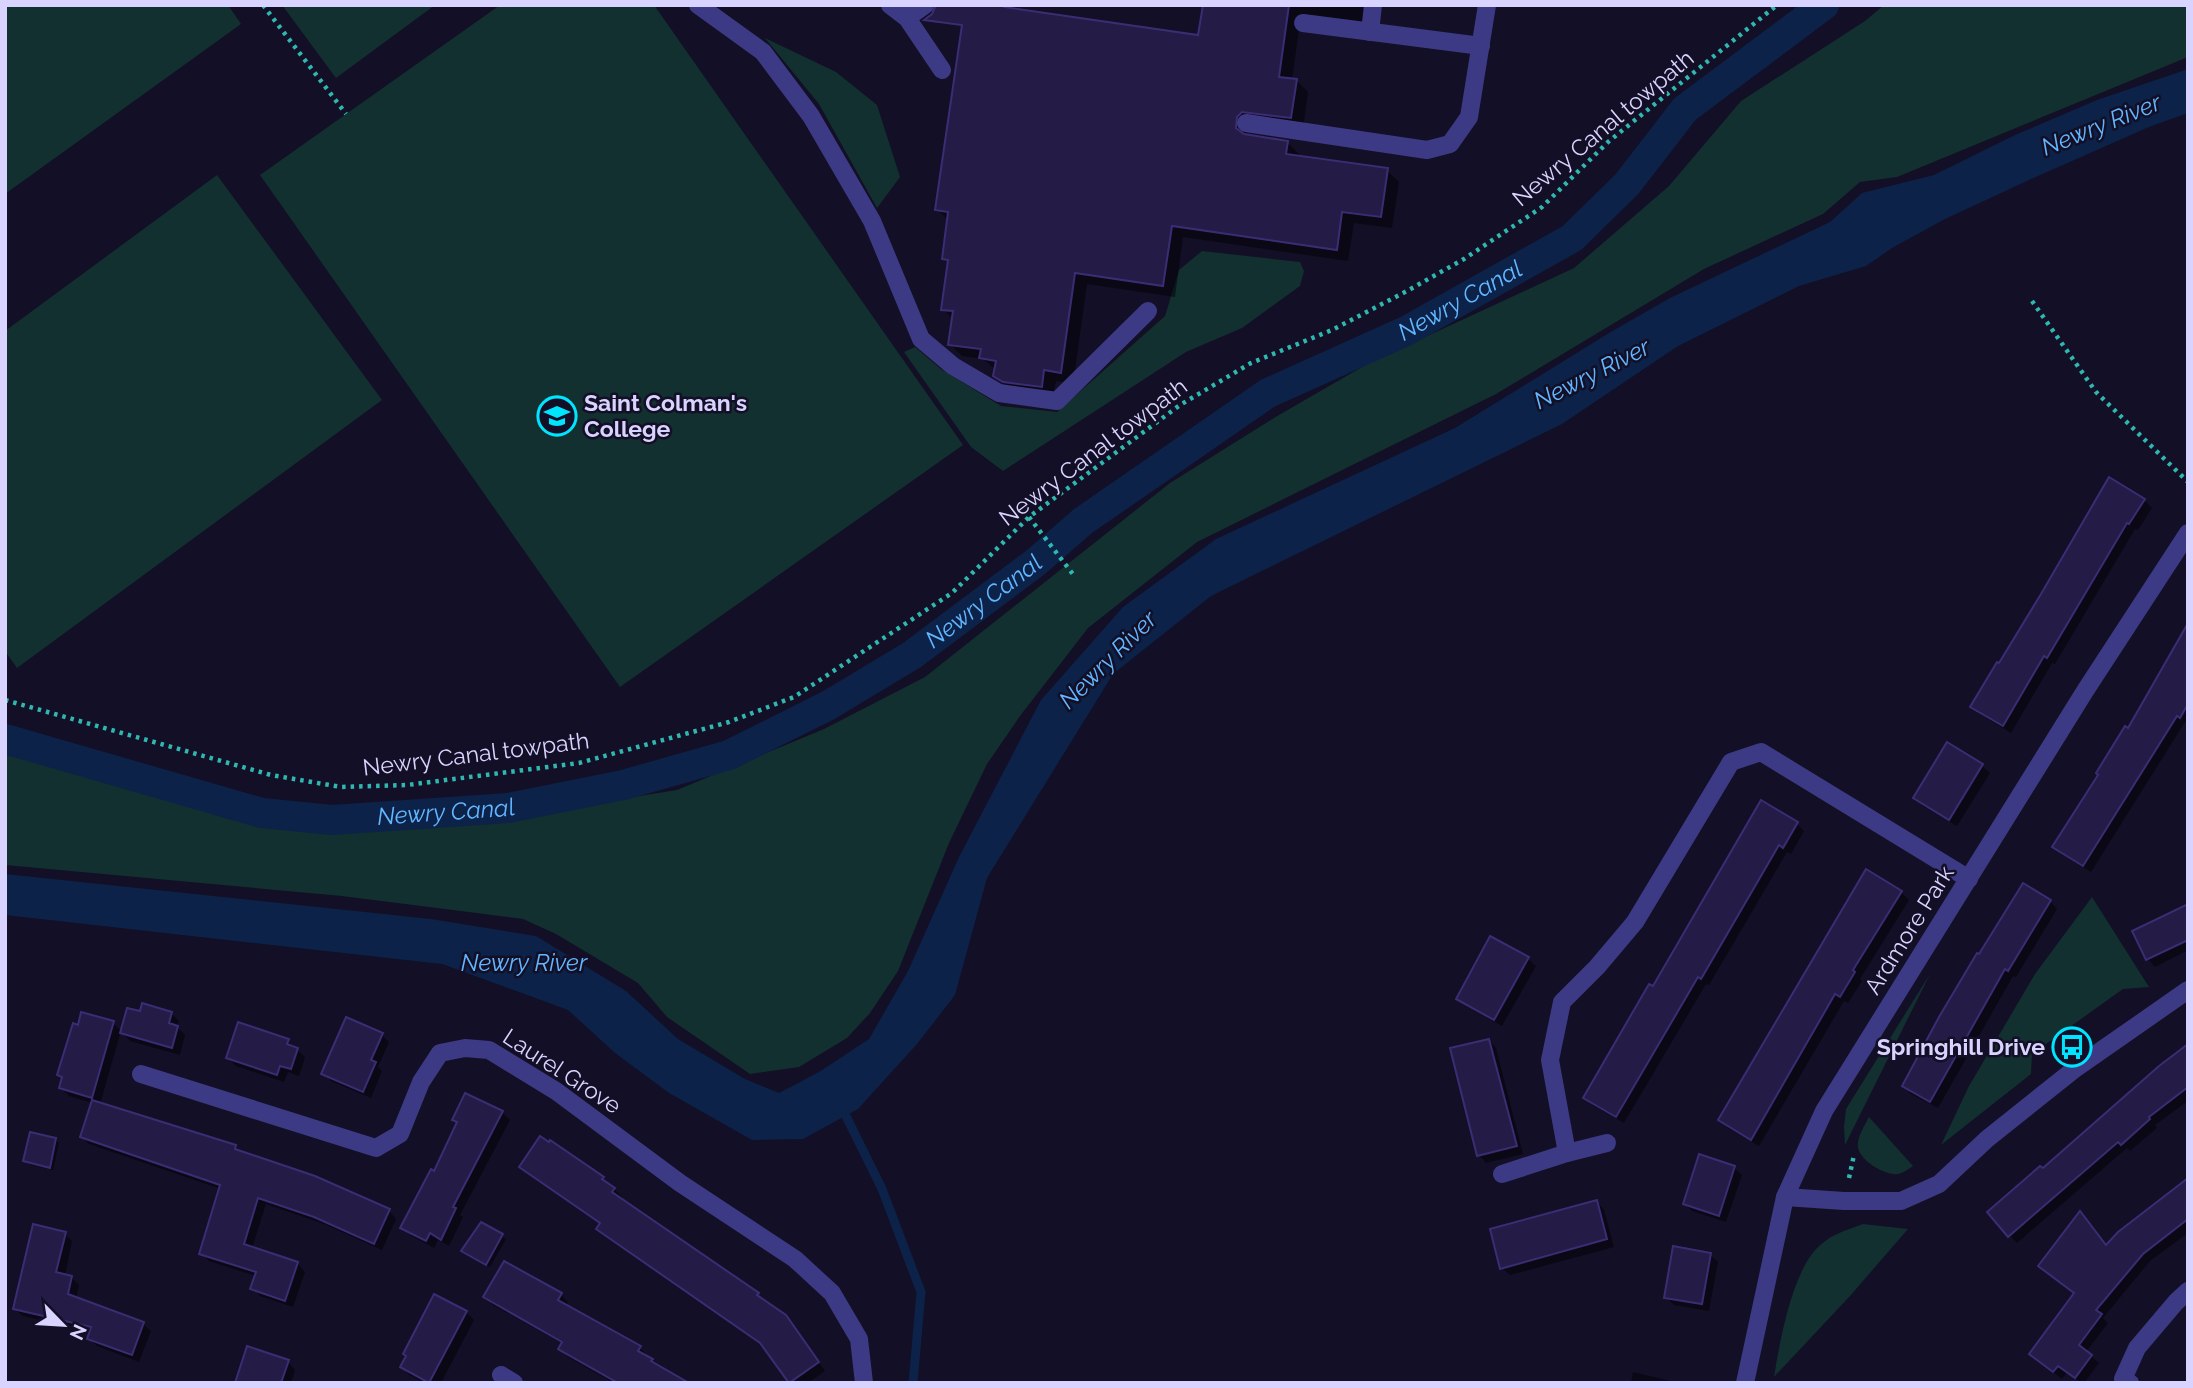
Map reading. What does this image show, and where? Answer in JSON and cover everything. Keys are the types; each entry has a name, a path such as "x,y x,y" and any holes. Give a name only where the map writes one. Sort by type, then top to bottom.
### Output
{"street":[{"path":"698,5 763,52 811,116 872,222 921,339 953,366 999,393 1057,401 1148,311"},
{"path":"890,5 907,18 942,70"},
{"path":"907,18 925,5"},
{"path":"1370,32 1373,5"},
{"path":"1246,123 1427,150 1450,144 1469,117 1487,5"},
{"path":"1303,23 1482,46"},
{"name":"Ardmore Park","path":"1745,1383 1785,1197 1824,1111 2092,679 2188,533"},
{"path":"1567,1153 1550,1060 1562,1002 1597,967 1635,922 1731,762 1761,752 1969,879"},
{"path":"1785,1197 1900,1201 1939,1184 1987,1139 2076,1068 2188,990"},
{"name":"Laurel Grove","path":"141,1074 376,1148 400,1134 421,1082 440,1053 465,1048 489,1050 556,1091 680,1183 794,1259 832,1293 859,1339 864,1383"},
{"path":"1502,1174 1607,1143"},
{"path":"2130,1383 2123,1378 2137,1349 2176,1301 2188,1291"}],"path":[{"path":"263,5 346,114"},
{"name":"Newry Canal towpath","path":"5,700 271,775 341,787 407,785 579,763 730,722 794,697 952,593 1029,517 1180,405 1251,363 1332,330 1408,291 1464,259 1542,207 1608,142 1777,5"},
{"path":"2032,301 2096,392 2188,482"},
{"path":"1029,517 1074,577"}],"green space":[{"path":"5,5 228,5 241,24 5,194"},
{"path":"282,5 435,5 336,78"},
{"path":"500,5 654,5 963,445 620,687 260,175"},
{"path":"1884,5 2188,5 2188,57 1897,177 1860,182 1823,214 1704,269 1496,394 1197,542 1088,628 1020,716 987,764 949,843 898,971 870,1013 847,1038 799,1067 750,1074 667,1017 638,983 556,934 523,919 342,896 5,865 5,748 270,822 463,824 677,790 824,729 925,677 1170,483 1279,415 1369,363 1574,268 1669,186 1741,101 1865,21"},
{"path":"765,38 836,72 877,105 900,177 877,208 819,104"},
{"path":"217,175 382,400 17,668 5,651 5,331"},
{"path":"1202,251 1300,262 1304,271 1300,286 1242,328 1186,352 1003,471 971,447 904,352 915,347 941,369 1001,406 1057,412 1165,316 1179,270"},
{"path":"2092,897 2149,987 2123,989 2032,1054 2031,1074 1941,1145 1969,1086 2035,974"},
{"path":"1930,974 1845,1145 1846,1109"},
{"path":"1869,1117 1913,1166 1902,1173 1893,1174 1880,1170 1864,1158 1858,1148 1858,1140"},
{"path":"1863,1224 1908,1229 1774,1377 1790,1304 1804,1267 1813,1252 1828,1239"}],"water":[{"name":"Newry River","path":"2188,69 2188,113 2149,127 1945,219 1892,248 1866,266 1799,286 1678,346 1562,424 1211,596 1113,674 987,878 955,995 917,1044 858,1109 803,1139 752,1140 669,1093 615,1053 568,1010 442,964 5,915 5,874 431,919 536,936 626,991 678,1039 745,1079 779,1093 819,1072 869,1039 908,971 959,857 1041,700 1123,607 1216,539 1455,428 1670,298 1830,222 1862,193 1934,175 2015,135 2097,100"}],"building":[{"path":"936,5 1004,5 1198,35 1203,5 1289,5 1279,77 1297,79 1291,118 1242,112 1237,117 1236,128 1244,134 1288,141 1286,154 1388,168 1381,217 1342,212 1337,250 1172,226 1163,286 1075,273 1061,373 1044,370 1042,387 1003,382 993,376 996,361 979,358 981,349 948,345 953,311 941,310 948,260 942,259 948,212 935,210 962,25 924,20 932,14"},
{"path":"2109,477 2145,499 2129,524 2127,523 2047,658 2044,656 2003,726 1970,707 2041,594"},
{"path":"2188,623 2188,704 2180,718 2177,716 2083,866 2052,847 2098,775 2096,773 2125,726 2128,728"},
{"path":"1947,742 1983,764 1949,820 1913,798"},
{"path":"1761,800 1798,822 1783,848 1779,845 1616,1117 1583,1098 1649,984 1653,986"},
{"path":"1866,869 1902,891 1853,970 1855,972 1840,997 1835,994 1751,1140 1718,1120"},
{"path":"2023,883 2051,900 2008,971 2005,969 1930,1102 1902,1086 1977,953 1979,954"},
{"path":"2188,904 2188,940 2146,960 2132,931"},
{"path":"1490,936 1529,957 1494,1020 1456,999"},
{"path":"142,1003 172,1012 169,1023 178,1026 172,1048 120,1033 127,1008 140,1011"},
{"path":"81,1012 114,1021 92,1098 59,1088 62,1077 57,1075 73,1023 78,1025"},
{"path":"346,1017 383,1033 371,1060 376,1062 363,1092 321,1074"},
{"path":"238,1022 289,1039 287,1044 298,1048 291,1069 280,1066 277,1075 226,1058"},
{"path":"1489,1039 1517,1146 1477,1156 1450,1048"},
{"path":"2188,1044 2188,1087 2149,1117 2150,1119 2121,1145 2118,1142 2008,1237 1987,1212 2040,1166 2043,1168 2159,1066"},
{"path":"465,1093 503,1111 453,1207 456,1208 441,1240 430,1233 426,1241 400,1228 431,1169 434,1171 457,1122 452,1120"},
{"path":"92,1100 236,1145 235,1149 315,1176 390,1209 374,1244 314,1217 258,1198 244,1244 298,1262 285,1301 250,1289 256,1272 199,1254 220,1185 80,1137"},
{"path":"30,1132 56,1138 50,1168 23,1161"},
{"path":"540,1136 604,1177 602,1179 615,1188 612,1192 759,1293 757,1295 786,1315 819,1362 789,1383 760,1343 596,1229 600,1223 519,1167"},
{"path":"1699,1154 1735,1166 1719,1216 1683,1204"},
{"path":"2188,1178 2188,1219 2143,1254 2096,1310 2102,1314 2079,1345 2092,1355 2075,1378 2058,1366 2053,1372 2029,1354 2074,1293 2038,1266 2080,1211 2106,1245 2118,1232"},
{"path":"1597,1200 1607,1239 1500,1269 1490,1229"},
{"path":"481,1222 503,1234 486,1265 461,1251"},
{"path":"33,1224 66,1232 56,1272 72,1276 68,1294 144,1322 132,1355 87,1339 91,1327 13,1309"},
{"path":"1673,1246 1711,1253 1702,1304 1664,1298"},
{"path":"504,1261 562,1293 558,1300 641,1346 638,1351 689,1383 618,1383 558,1349 562,1342 483,1297"},
{"path":"434,1294 467,1311 429,1383 400,1367 406,1356 403,1354"},
{"path":"247,1346 289,1360 281,1383 235,1383"}],"waterway":[{"name":"Newry Canal","path":"5,739 262,813 332,820 508,808 623,785 729,755 829,705 912,655 1036,562 1083,521 1268,393 1406,331 1572,238 1627,184 1685,109 1824,5"},
{"path":"846,1116 882,1189 921,1292 913,1383"}],"place":[{"name":"Saint Colman's College","path":"557,416"},
{"name":"Springhill Drive","path":"2072,1047"}]}
